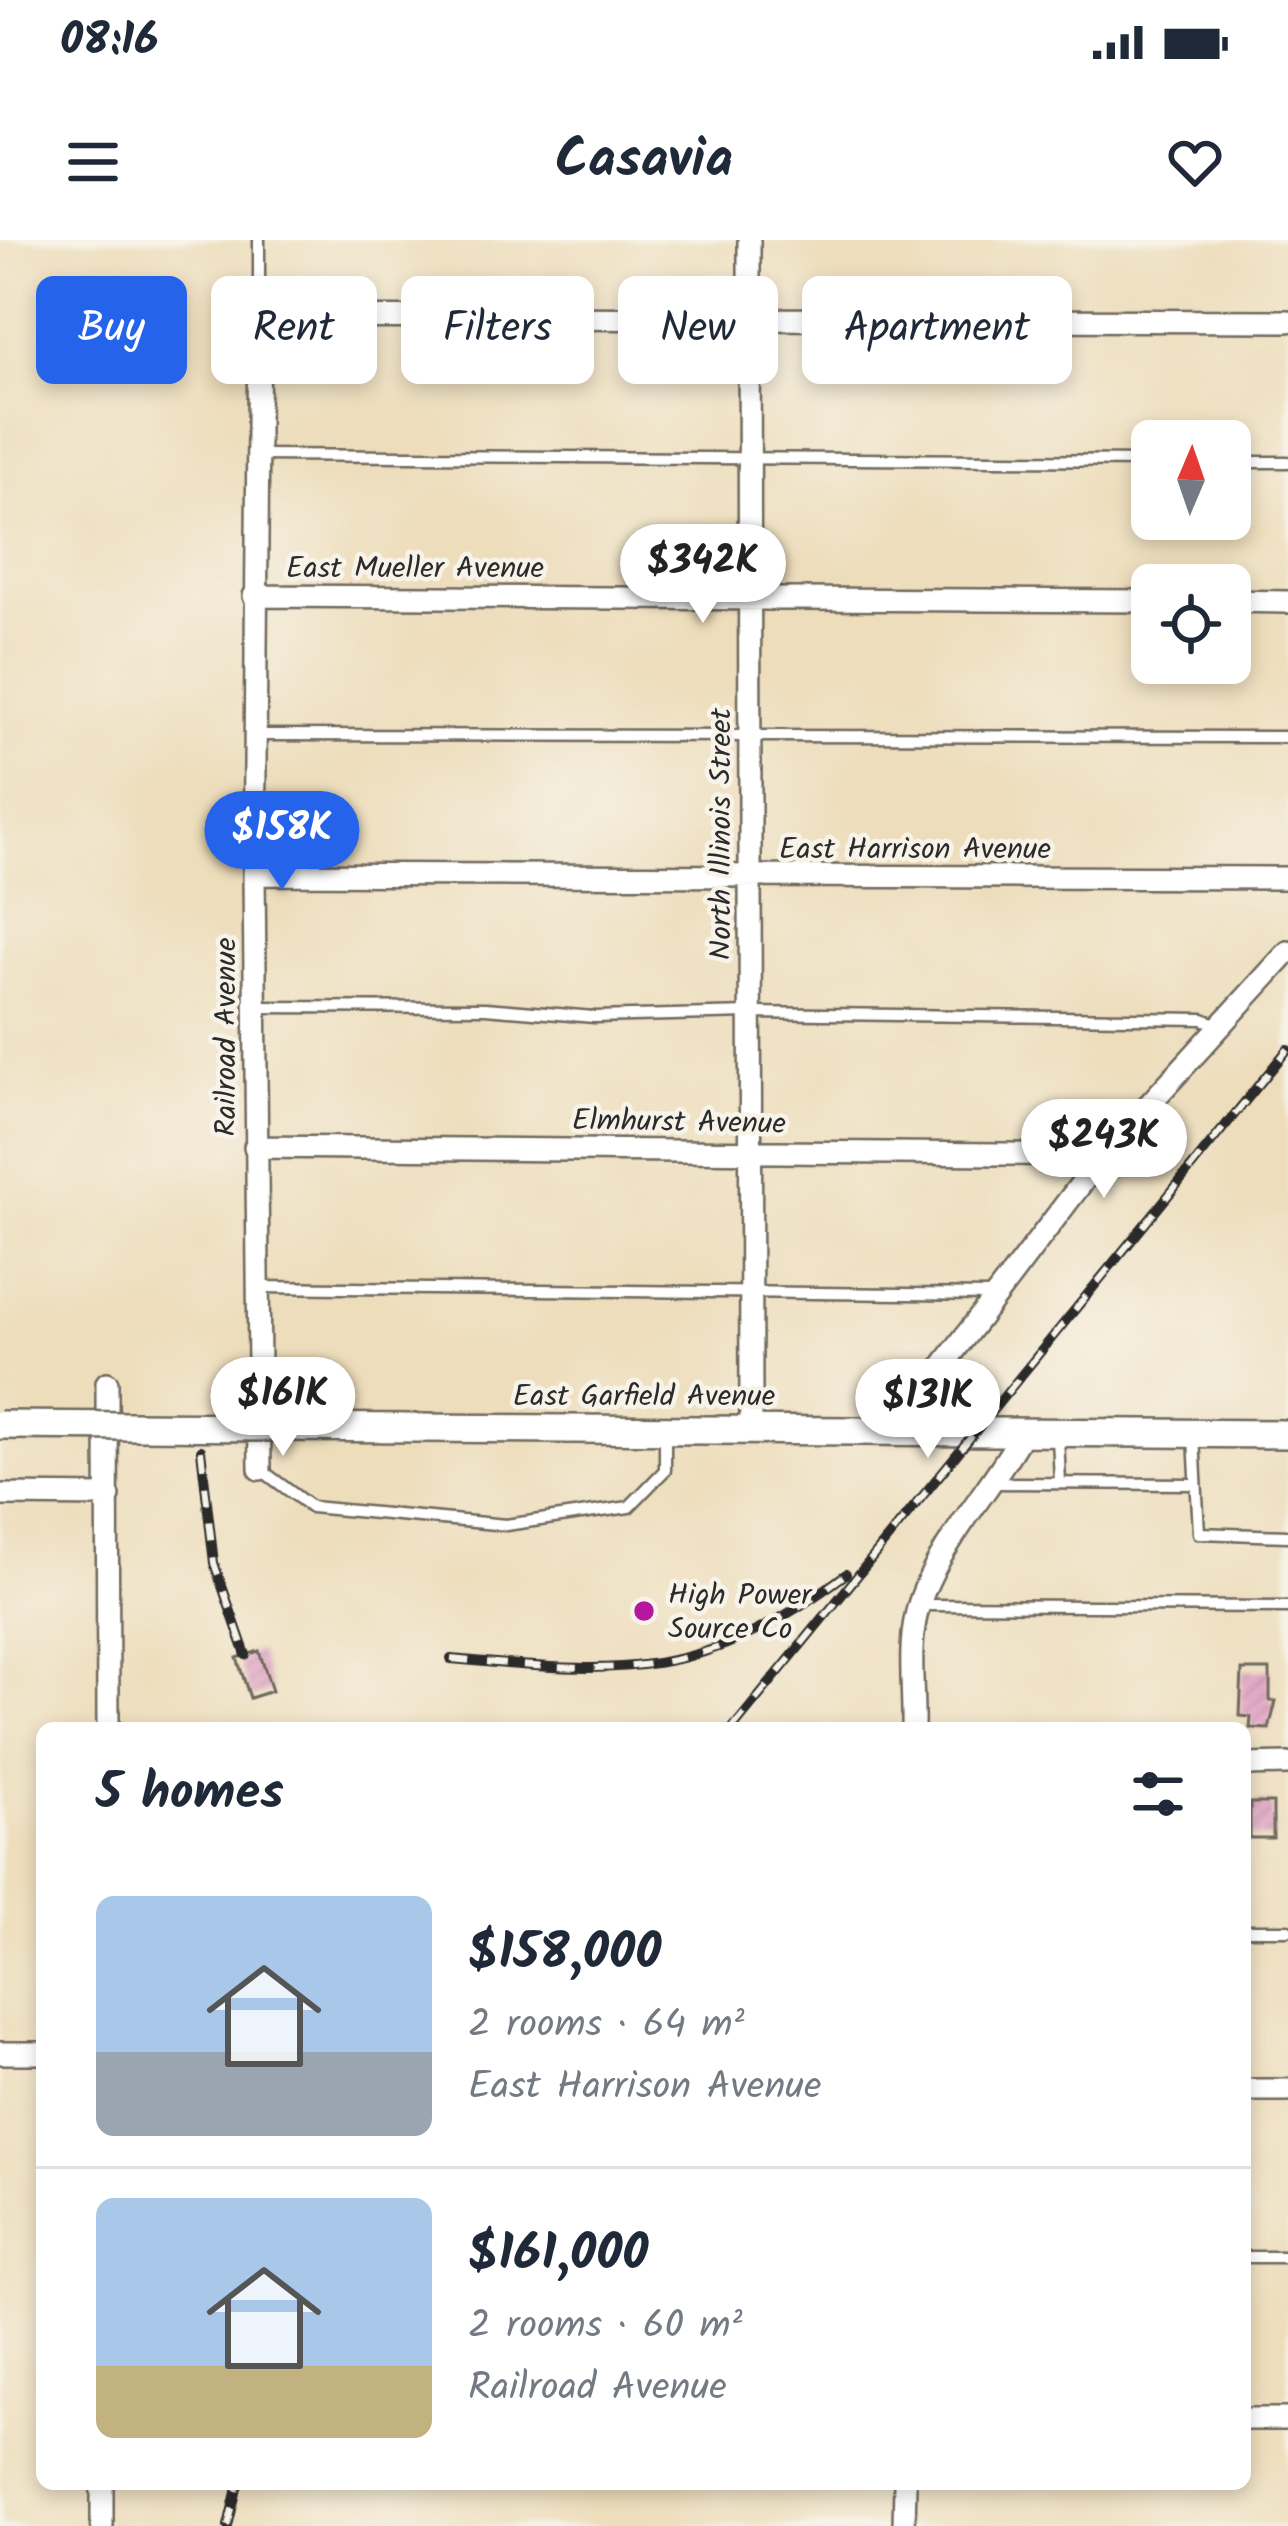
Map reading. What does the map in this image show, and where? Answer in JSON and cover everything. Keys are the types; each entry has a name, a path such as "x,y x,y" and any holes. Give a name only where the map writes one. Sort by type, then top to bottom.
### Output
{"street":[{"name":"North Illinois Street","path":"749,240 749,276"},
{"path":"377,317 618,316"},
{"path":"778,316 1288,321"},
{"name":"Railroad Avenue","path":"259,384 254,1006 260,1469"},
{"name":"North Illinois Street","path":"750,384 751,1428"},
{"name":"East Mueller Avenue","path":"254,596 1131,601"},
{"path":"1251,601 1288,602"},
{"name":"East Harrison Avenue","path":"254,874 1288,878"},
{"path":"894,1430 1103,1155 1288,952"},
{"name":"Elmhurst Avenue","path":"255,1147 1103,1155"},
{"path":"107,1383 108,1722"},
{"name":"East Garfield Avenue","path":"0,1425 1288,1433"},
{"path":"913,1722 920,1606 931,1574 995,1483 1023,1432"},
{"path":"0,1495 109,1496"},
{"path":"1251,1765 1288,1764"},
{"path":"0,2053 36,2054"},
{"path":"1251,2090 1288,2090"},
{"path":"1251,2419 1288,2419"},
{"path":"102,2490 102,2526"},
{"path":"904,2526 905,2490"}],"lane":[{"path":"259,240 259,276"},
{"path":"257,455 1131,461"},
{"path":"1251,462 1288,462"},
{"path":"254,735 1288,737"},
{"path":"254,1006 485,1008 594,1018 750,1013 1203,1019 1220,1026"},
{"path":"257,1287 996,1295"},
{"path":"260,1469 311,1507 506,1526 628,1508 665,1470 665,1428"},
{"path":"1058,1432 1060,1483"},
{"path":"1194,1433 1199,1533 1288,1536"},
{"path":"995,1483 1196,1484"},
{"path":"920,1606 1288,1607"},
{"path":"1251,1930 1288,1930"},
{"path":"1251,2257 1288,2257"}],"building":[{"path":"259,1651 272,1691 250,1698 237,1658"},
{"path":"1242,1670 1270,1670 1270,1701 1276,1701 1269,1729 1251,1728 1251,1717 1240,1716"},
{"path":"1251,1803 1273,1803 1273,1838 1251,1838"}],"railway":[{"path":"738,1722 1288,1049"},
{"path":"201,1450 214,1563 246,1655"},
{"path":"451,1659 565,1668 659,1663 748,1635 846,1574"},
{"path":"228,2526 237,2490"}],"place":[{"name":"High Power Source Co","path":"644,1611"}]}
